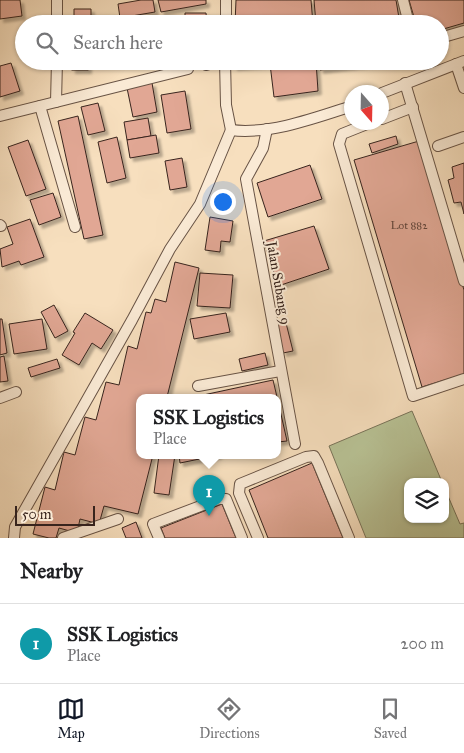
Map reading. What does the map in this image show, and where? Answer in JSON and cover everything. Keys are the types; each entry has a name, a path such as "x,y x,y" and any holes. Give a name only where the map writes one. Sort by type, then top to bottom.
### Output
{"street":[{"path":"57,0 57,15"},
{"path":"226,0 226,15"},
{"path":"403,0 407,15"},
{"path":"449,35 464,31"},
{"path":"460,62 464,88"},
{"path":"56,102 57,70"},
{"path":"0,116 184,70"},
{"path":"14,538 15,527 170,249 200,204 231,130 226,105 225,70"},
{"path":"389,90 439,70"},
{"path":"405,83 464,281"},
{"path":"40,106 75,227"},
{"path":"389,116 413,107"},
{"path":"231,130 245,132 267,129 308,120 344,109"},
{"name":"Jalan Subang 9","path":"267,129 263,148 246,179 295,444"},
{"path":"352,130 342,134 338,144 413,396 464,379"},
{"path":"438,146 464,137"},
{"path":"198,386 280,371"},
{"path":"0,398 16,392"},
{"path":"258,538 239,493 240,484 306,457 314,456 349,538"},
{"path":"159,538 153,524 219,498 226,498 242,538"},
{"path":"63,538 118,519"}],"green space":[{"path":"412,411 440,478 404,478 404,523 449,523 449,498 460,524 464,523 464,538 366,538 329,446"}],"building":[{"path":"0,0 20,0 22,15 0,19"},
{"path":"153,0 155,12 138,15 120,15 118,4"},
{"path":"158,0 206,0 206,4 161,12"},
{"path":"236,0 311,0 312,15 235,15"},
{"path":"314,0 396,0 398,15 315,15"},
{"path":"409,0 464,0 464,23 449,27 449,15 413,15"},
{"path":"74,9 91,9 91,15 74,15"},
{"path":"185,13 206,13 206,15 185,15"},
{"path":"11,63 20,91 0,97 0,66"},
{"path":"271,70 317,70 318,91 274,97"},
{"path":"152,83 157,112 133,117 127,88"},
{"path":"185,91 191,129 167,133 161,95"},
{"path":"98,103 105,131 88,135 81,107"},
{"path":"78,116 103,235 84,239 58,121"},
{"path":"148,118 151,136 127,140 124,122"},
{"path":"156,135 159,153 130,158 127,140"},
{"path":"396,136 398,144 372,153 369,144"},
{"path":"117,137 126,178 107,183 98,142"},
{"path":"28,140 46,189 26,196 8,147"},
{"path":"419,141 464,290 464,374 422,387 354,160"},
{"path":"182,158 187,187 170,190 165,161"},
{"path":"464,163 464,214 461,202 454,203 448,180 454,178 452,167"},
{"path":"310,165 322,199 268,217 257,183"},
{"path":"53,193 61,217 39,225 30,200"},
{"path":"210,217 233,221 230,242 221,241 220,252 205,250"},
{"path":"30,219 44,257 21,265 19,261 2,267 0,249 13,244 7,227"},
{"path":"314,226 329,269 278,286 264,241"},
{"path":"175,262 199,268 168,394 136,394 136,459 152,459 138,514 104,506 99,524 80,519 77,533 59,528 56,538 33,534 45,487 55,490 64,452 75,455 85,417 96,420 106,382 119,385 128,346 137,349 146,312 151,313 155,299 166,302"},
{"path":"200,273 233,275 230,308 197,306"},
{"path":"54,305 68,331 55,338 41,312"},
{"path":"85,313 113,330 101,349 92,343 79,365 62,355"},
{"path":"226,313 230,332 194,339 190,319"},
{"path":"0,319 2,319 7,353 0,355"},
{"path":"42,319 47,349 14,354 9,324"},
{"path":"286,323 293,351 283,353 277,324"},
{"path":"265,353 268,365 242,371 239,359"},
{"path":"4,356 8,381 0,382 0,357"},
{"path":"57,359 60,368 31,377 28,368"},
{"path":"273,380 276,394 208,394"},
{"path":"281,414 287,441 281,442"},
{"path":"158,459 174,459 169,495 154,493"},
{"path":"180,459 200,459 180,463"},
{"path":"312,463 343,538 268,538 249,490"},
{"path":"222,504 236,538 165,538 161,528"},
{"path":"136,522 142,538 126,538 122,528"}],"place":[{"name":"SSK Logistics","path":"209,516"}]}
